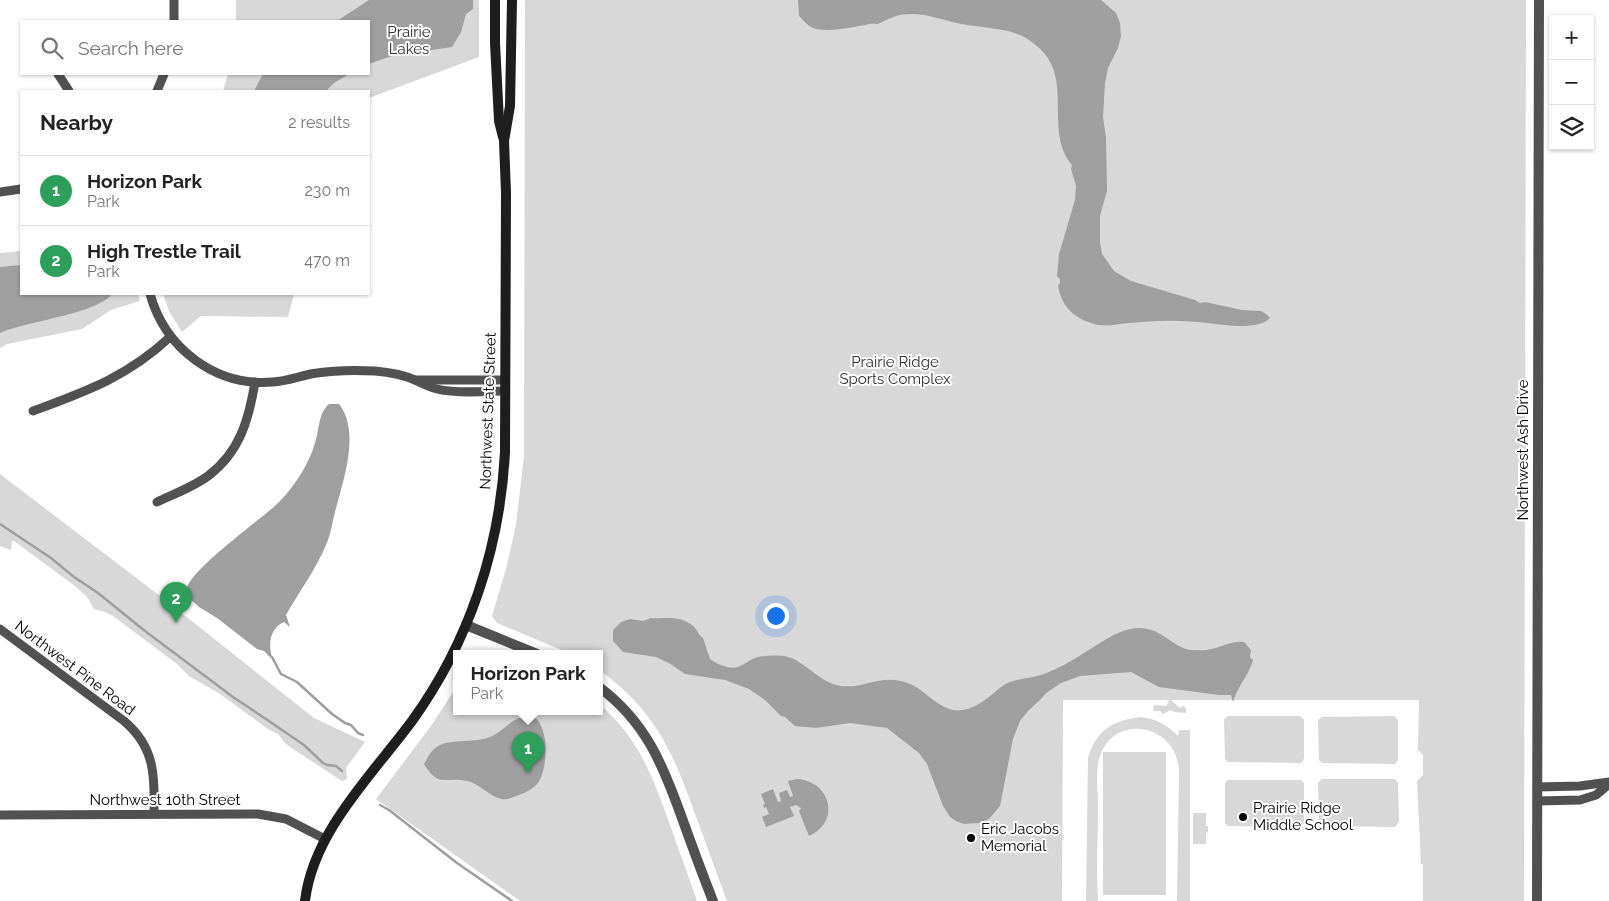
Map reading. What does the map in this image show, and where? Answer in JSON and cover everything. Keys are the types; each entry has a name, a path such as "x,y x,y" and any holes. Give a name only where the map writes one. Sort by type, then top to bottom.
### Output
{"main road":[{"name":"Northwest State Street","path":"455,650 482,583 498,518 504,470 506,193 504,141 499,121 494,43 495,0"},
{"name":"Northwest State Street","path":"504,141 510,106 512,0"},
{"name":"Northwest State Street","path":"305,901 313,865 325,839 412,721 429,696 453,654"}],"street":[{"path":"174,0 174,20"},
{"name":"Northwest Ash Drive","path":"1537,901 1539,0"},
{"path":"59,75 68,90"},
{"path":"157,90 164,75"},
{"path":"0,192 20,189"},
{"path":"150,295 158,316 170,337 186,353 209,368 231,378 256,382 280,381 317,373 344,370 376,371 414,380 426,386 455,391 505,386"},
{"path":"33,411 111,380 143,359 170,337"},
{"path":"157,502 200,481 225,460 238,441 248,419 256,382"},
{"path":"466,624 528,650"},
{"name":"Northwest Pine Road","path":"0,629 124,720 137,733 147,748 152,764 154,814"},
{"path":"603,690 625,709 637,723 659,758 712,901"},
{"path":"1538,787 1609,783"},
{"path":"1537,801 1580,800 1596,795 1609,783"},
{"name":"Northwest 10th Street","path":"0,815 252,814 286,819 325,839"}],"green space":[{"name":"Prairie Lakes","path":"236,0 479,0 479,57 370,98 370,90 223,90 228,75 370,75 370,20 236,20"},
{"name":"Prairie Ridge Sports Complex","path":"525,0 1526,0 1524,901 1423,901 1423,864 1421,864 1417,781 1423,775 1423,755 1418,750 1419,700 1171,700 1180,708 1183,706 1186,708 1186,713 1171,710 1163,714 1160,711 1154,711 1153,707 1155,705 1166,706 1169,700 1063,700 1062,901 727,901 679,771 670,752 660,734 635,701 603,673 603,650 561,650 497,623 492,616 506,569 516,525 524,456"},
{"path":"20,251 20,295 138,295 140,301 111,310 82,329 7,344 0,348 0,253"},
{"path":"163,295 294,295 288,317 201,316 182,332 169,311"},
{"path":"0,474 164,599 314,718 365,742 346,768 347,779 342,781 290,747 278,734 268,729 220,694 189,676 177,664 113,616 94,609 87,597 75,586 14,541 12,541 11,550 0,546"},
{"path":"453,692 453,715 603,715 603,708 634,743 650,773 697,901 520,901 376,799 431,726"},
{"path":"1228,716 1300,716 1304,720 1304,759 1301,763 1228,762 1225,759 1224,719"},
{"path":"1394,716 1398,720 1398,760 1395,764 1322,763 1319,760 1318,720 1322,717"},
{"path":"1141,717 1161,723 1178,736 1179,730 1190,730 1190,901 1177,901 1179,770 1175,754 1167,742 1156,734 1144,729 1130,729 1118,733 1107,742 1098,762 1098,901 1086,901 1088,757 1096,740 1107,728 1131,718"},
{"path":"1103,752 1166,752 1166,895 1103,895"},
{"path":"1322,779 1395,779 1398,783 1399,822 1395,827 1322,826 1319,822 1318,783"},
{"path":"1228,780 1301,780 1304,783 1304,823 1301,827 1228,826 1225,823 1225,783"},
{"path":"1193,813 1206,813 1208,832 1206,833 1206,844 1193,844"}],"shaded area":[{"path":"369,0 473,0 473,9 466,14 461,32 452,47 412,53 403,52 370,64 370,20 339,20"},
{"path":"798,0 1101,0 1116,13 1120,23 1121,36 1118,48 1108,68 1105,83 1103,117 1106,138 1107,191 1100,216 1102,254 1114,271 1131,281 1200,303 1205,302 1242,310 1261,311 1270,318 1267,321 1250,326 1173,321 1101,325 1091,323 1073,314 1062,299 1058,285 1060,279 1057,276 1059,254 1075,200 1076,186 1071,169 1072,165 1064,152 1060,138 1056,79 1052,65 1044,53 1030,40 1014,33 918,14 899,15 878,24 841,29 825,30 813,28 799,16"},
{"path":"262,75 347,75 327,90 255,90"},
{"path":"20,265 20,295 111,295 92,307 0,333 0,267"},
{"path":"329,404 339,404 349,428 350,442 346,472 328,541 286,615 290,627 284,622 273,632 270,642 271,658 264,651 257,649 217,618 199,607 187,596 187,588 200,569 277,504 288,492 308,462 316,440 322,413"},
{"path":"651,618 673,618 688,623 703,638 710,659 724,666 735,668 758,657 785,656 800,662 819,677 833,684 850,686 883,680 900,681 916,687 948,709 955,710 963,710 975,706 1004,685 1054,670 1110,637 1131,629 1138,628 1154,631 1185,649 1192,650 1206,650 1231,643 1244,642 1251,650 1250,657 1253,660 1233,702 1231,695 1159,687 1131,672 1080,676 1061,683 1046,693 1020,721 1013,739 1000,806 989,819 979,823 964,824 950,817 943,806 927,764 919,753 887,728 850,723 816,728 795,726 749,689 725,680 685,674 656,657 623,652 613,641 613,630 621,622 630,619 643,621"},
{"path":"533,716 539,721 545,738 544,768 538,783 524,793 508,799 498,798 472,782 439,779 429,772 424,764 438,746 451,742 486,738 498,733 514,720"},
{"path":"797,779 809,781 818,787 828,803 825,821 819,830 809,836 799,811 801,808 796,805 790,807 794,816 766,827 762,817 769,814 766,807 764,808 763,805 765,804 761,794 773,789 778,802 781,801 779,793 787,790 790,797 793,796 788,781"}],"waterway":[{"path":"0,524 51,558 233,697 304,745 323,763 336,766 342,771"},
{"path":"272,657 281,674 297,682 332,714 351,725 358,733 363,735"},
{"path":"380,805 457,863 512,901"}],"place":[{"name":"High Trestle Trail","path":"176,623"},
{"name":"Horizon Park","path":"528,773"},
{"name":"Prairie Ridge Middle School","path":"1243,817"},
{"name":"Eric Jacobs Memorial","path":"971,838"}]}
